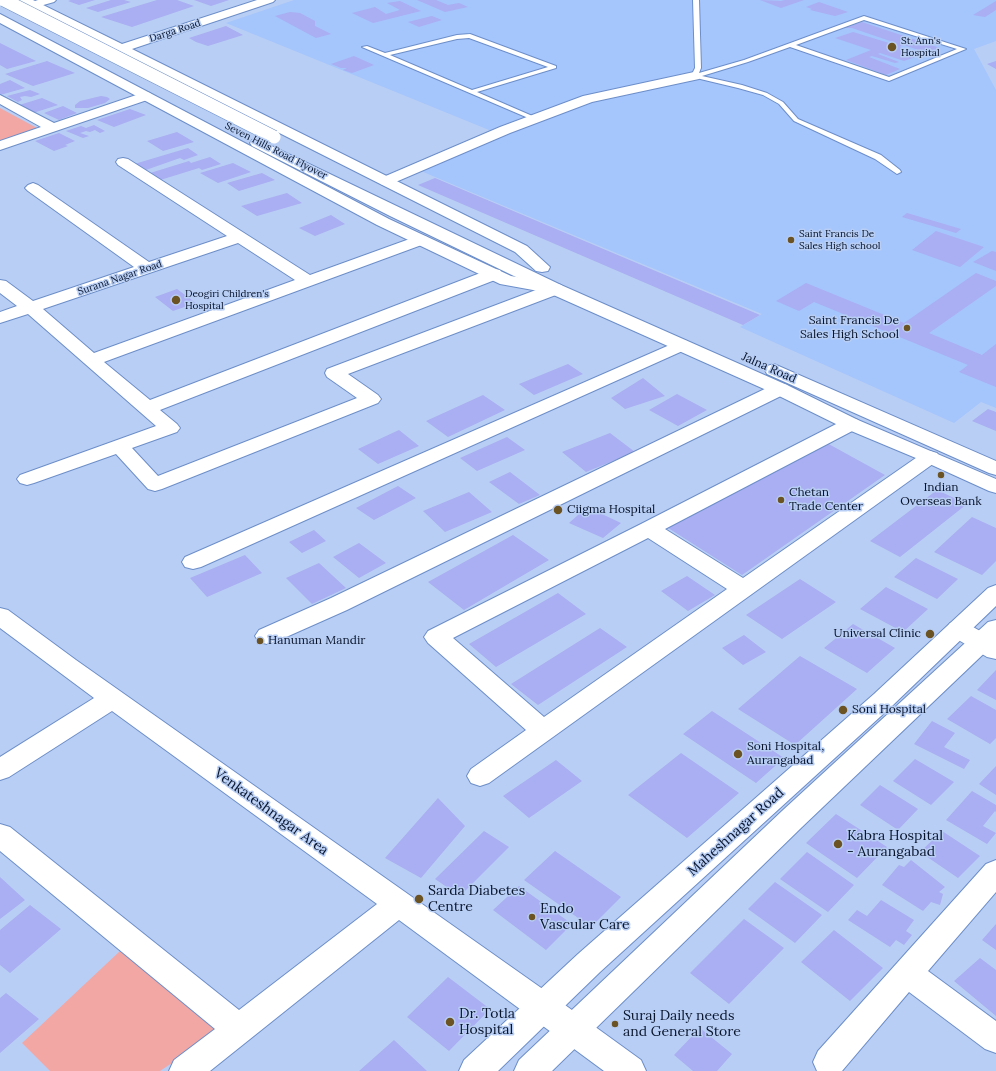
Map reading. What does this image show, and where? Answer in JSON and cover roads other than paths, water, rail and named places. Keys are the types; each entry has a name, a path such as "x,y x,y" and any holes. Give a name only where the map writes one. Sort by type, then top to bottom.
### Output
{"main road":[{"name":"Seven Hills Road Flyover","path":"4,0 281,141 508,252 542,267"},
{"name":"Darga Road","path":"117,46 159,30 250,0"},
{"name":"Darga Road","path":"76,58 269,0"},
{"name":"Seven Hills Road Flyover","path":"0,6 257,143 396,213 555,289"},
{"path":"3,23 41,6 117,46 521,249 542,267"},
{"path":"3,23 76,58 383,222 506,280 555,289"},
{"path":"386,181 535,119 588,99 694,76"},
{"path":"0,146 145,96"},
{"path":"0,99 53,128"},
{"path":"123,162 308,281"},
{"path":"33,188 148,268"},
{"name":"Surana Nagar Road","path":"0,318 239,237"},
{"path":"91,360 421,240"},
{"name":"Jalna Road","path":"542,267 996,469"},
{"path":"147,408 494,274"},
{"path":"0,285 31,308 170,428 27,480"},
{"path":"120,447 155,485 372,399 334,373 555,289"},
{"name":"Jalna Road","path":"555,289 780,389 851,424 930,457 996,487"},
{"path":"193,562 681,345"},
{"path":"267,636 346,601 780,389"},
{"path":"543,731 436,638 851,424"},
{"path":"480,776 930,457"},
{"path":"649,529 743,589"},
{"name":"Maheshnagar Road","path":"530,1071 983,638 996,593"},
{"name":"Venkateshnagar Area","path":"0,616 112,698 543,1006 630,1071"},
{"name":"Maheshnagar Road","path":"475,1071 589,963 883,700 983,638"},
{"path":"0,770 112,698"},
{"path":"0,835 238,1029"},
{"path":"829,1062 996,872"},
{"path":"185,1071 399,904"},
{"path":"907,973 996,1039"}],"lane":[{"path":"694,76 698,68 696,0"},
{"path":"694,76 791,45 864,18 964,49 889,79 791,45"},
{"path":"384,55 457,37 470,36 554,67 471,92"},
{"path":"365,47 535,119"},
{"path":"694,76 740,86 765,94 781,102 796,120 878,157 897,172"}],"place":[{"name":"St. Ann's Hospital","path":"892,47"},
{"name":"Saint Francis De Sales High school","path":"791,240"},
{"name":"Deogiri Children's Hospital","path":"176,300"},
{"name":"Saint Francis De Sales High School","path":"907,328"},
{"name":"Indian Overseas Bank","path":"941,475"},
{"name":"Chetan Trade Center","path":"781,500"},
{"name":"Ciigma Hospital","path":"558,510"},
{"name":"Universal Clinic","path":"930,634"},
{"name":"Hanuman Mandir","path":"260,641"},
{"name":"Soni Hospital","path":"843,710"},
{"name":"Soni Hospital, Aurangabad","path":"738,754"},
{"name":"Kabra Hospital - Aurangabad","path":"838,844"},
{"name":"Sarda Diabetes Centre","path":"419,899"},
{"name":"Endo Vascular Care","path":"532,917"},
{"name":"Dr. Totla Hospital","path":"450,1022"},
{"name":"Suraj Daily needs and General Store","path":"615,1024"}]}
